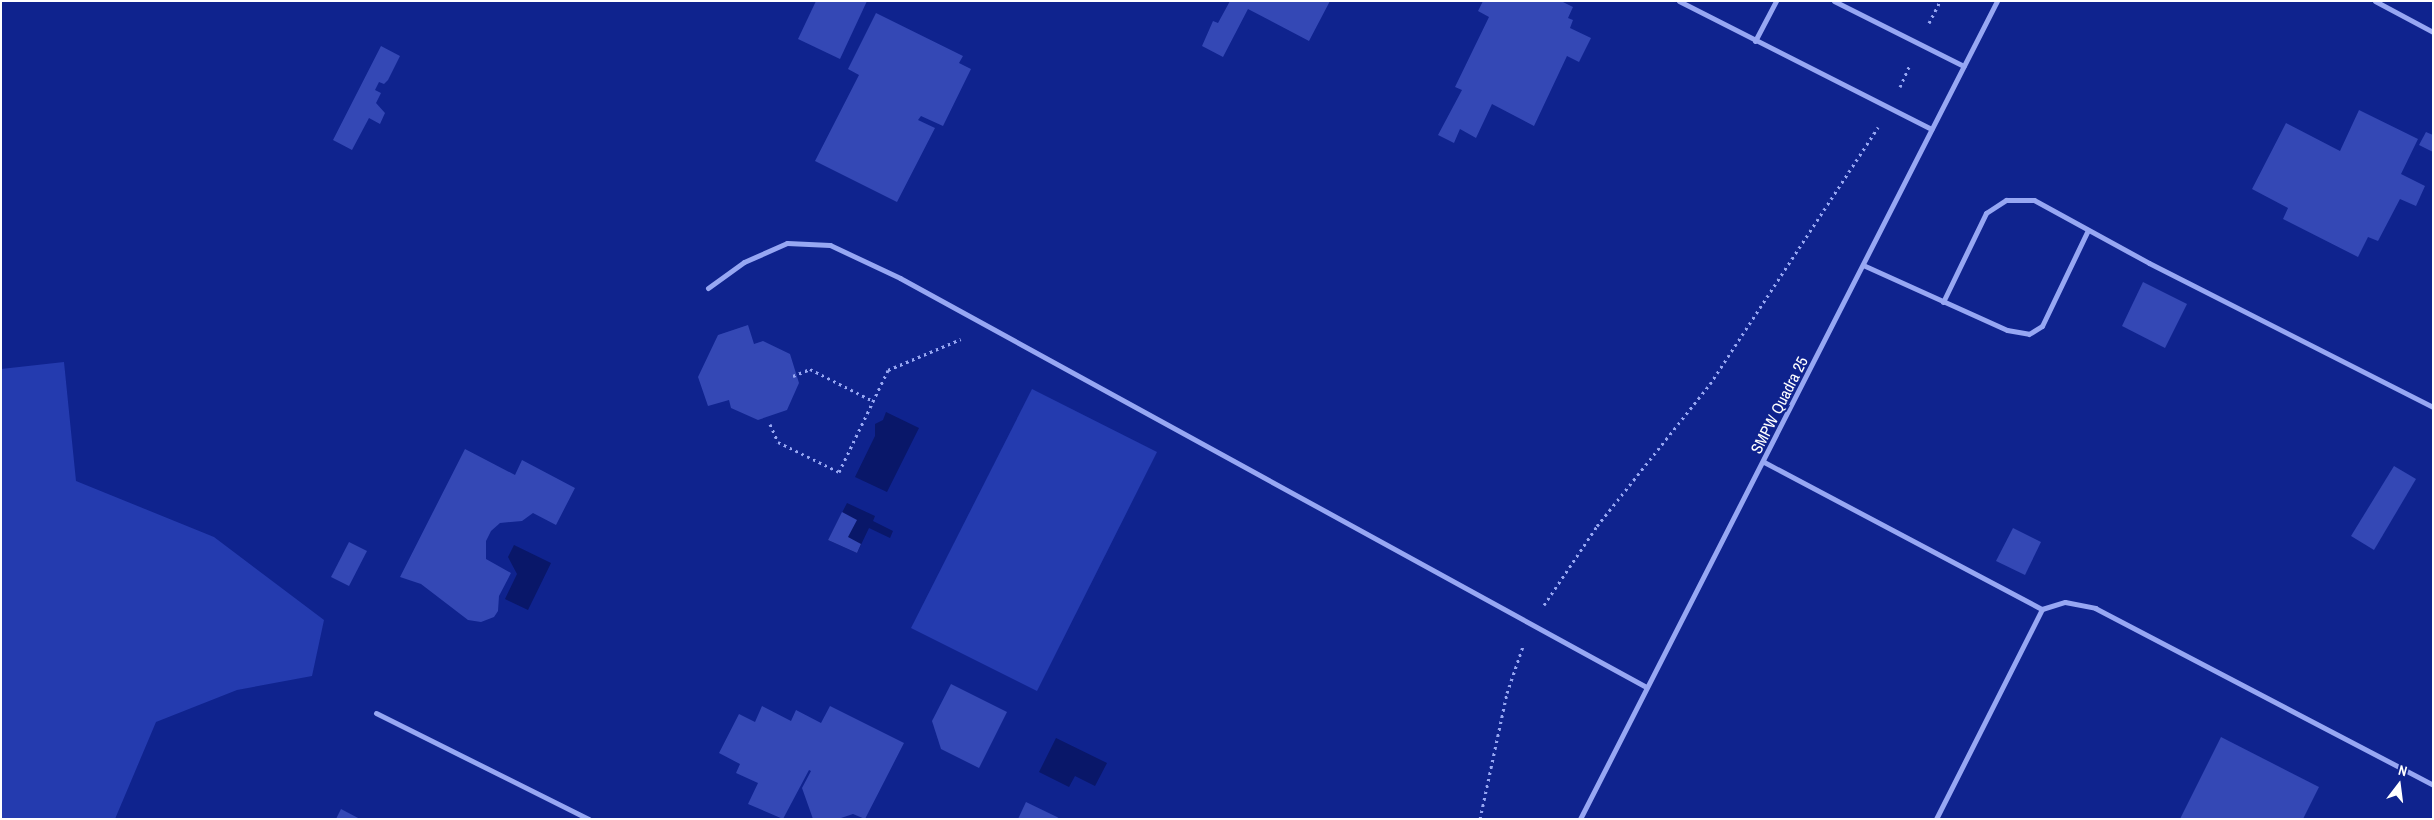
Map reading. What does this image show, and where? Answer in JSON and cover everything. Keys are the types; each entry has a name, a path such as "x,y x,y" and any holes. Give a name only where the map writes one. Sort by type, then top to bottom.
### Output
{"street":[{"path":"1679,1 1932,129"},
{"path":"1755,41 1776,1"},
{"path":"1834,1 1964,66"},
{"name":"SMPW Quadra 25","path":"1580,819 1646,687 1764,462 1997,1"},
{"path":"2375,1 2433,32"},
{"path":"1943,302 1986,213 2001,202 2018,198 2034,200 2088,230 2433,407"},
{"path":"1863,265 1943,302 2020,334 2036,331 2088,230"},
{"path":"708,288 744,262 787,243 830,245 868,262 1646,687"},
{"path":"1764,462 2042,609 2065,602 2095,608 2433,785"},
{"path":"1936,819 2042,609"},
{"path":"376,712 590,819"}],"path":[{"path":"1480,819 1507,693 1531,625 1597,526 1710,384 1890,108 1940,1"},
{"path":"770,424 778,442 839,472 888,370 988,328"},
{"path":"793,376 810,369 874,401"}],"shaded area":[{"path":"64,362 76,481 214,537 324,620 312,676 237,690 156,722 115,819 1,819 1,369"},
{"path":"1032,389 1157,452 1037,691 911,628"},
{"path":"886,412 919,428 887,492 855,477 875,436 875,424 883,420"},
{"path":"847,503 875,516 873,521 893,531 890,538 869,528 857,553 828,540"},
{"path":"514,545 551,563 528,610 505,599 517,574 508,557"},
{"path":"1056,738 1107,763 1095,786 1075,776 1069,787 1039,772"}],"building":[{"path":"816,1 867,1 840,59 798,39"},
{"path":"1230,1 1330,1 1309,41 1248,9 1223,57 1202,46 1213,21 1218,23"},
{"path":"1483,1 1561,1 1573,7 1568,18 1573,20 1570,28 1591,38 1579,62 1567,56 1534,126 1492,104 1476,138 1460,129 1454,143 1438,135 1462,90 1455,87 1489,17 1478,11"},
{"path":"876,13 963,56 959,63 971,69 943,126 921,116 918,120 935,128 897,202 815,161 859,75 848,69"},
{"path":"381,46 400,56 388,80 384,84 379,82 375,90 381,93 376,103 385,113 380,124 369,118 352,150 333,140"},
{"path":"2359,110 2418,139 2401,174 2425,186 2416,206 2400,199 2378,241 2368,237 2358,257 2283,219 2288,208 2252,189 2286,123 2340,151"},
{"path":"2426,132 2433,135 2433,152 2419,145"},
{"path":"2143,282 2187,304 2165,348 2122,326"},
{"path":"748,325 754,344 763,341 790,354 799,383 787,410 758,420 731,408 729,400 708,406 698,377 718,335"},
{"path":"465,449 515,475 522,460 575,488 556,525 533,513 522,521 500,523 491,531 486,541 486,559 511,573 499,596 498,611 494,617 481,622 468,620 421,584 400,577"},
{"path":"2394,466 2416,479 2374,550 2351,536"},
{"path":"842,512 857,520 848,537 861,544 857,553 828,540"},
{"path":"2013,528 2041,542 2025,575 1996,561"},
{"path":"349,542 367,551 349,586 331,577"},
{"path":"951,684 1007,712 979,768 941,749 932,721"},
{"path":"762,706 791,721 796,710 821,723 830,706 904,743 865,819 853,814 838,819 813,819 802,788 811,771 809,770 783,819 748,804 758,783 736,773 740,764 719,753 739,714 755,722"},
{"path":"2221,737 2319,787 2303,819 2180,819"},
{"path":"1026,802 1057,817 1060,819 1018,819"},
{"path":"341,809 360,819 336,819"}]}
